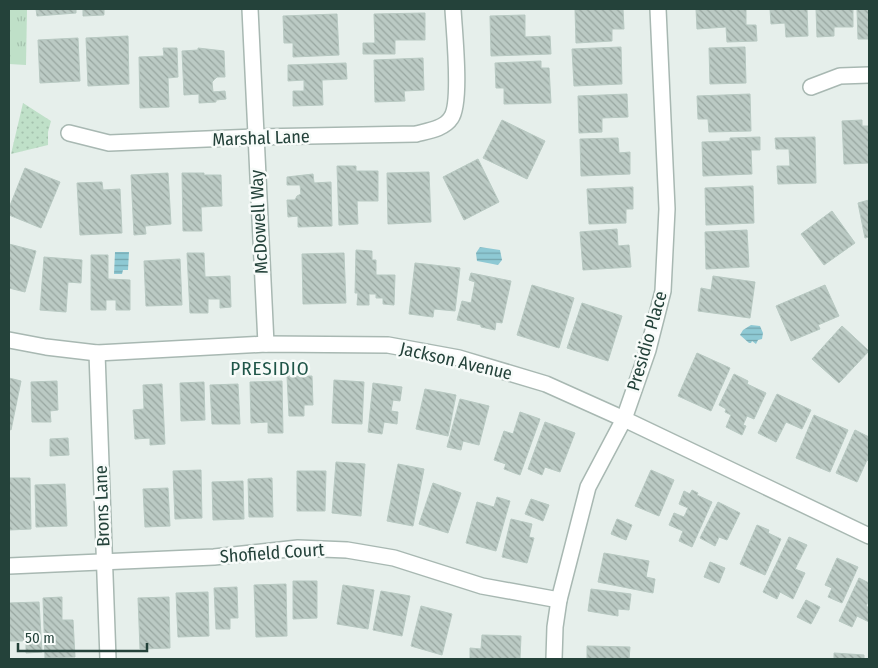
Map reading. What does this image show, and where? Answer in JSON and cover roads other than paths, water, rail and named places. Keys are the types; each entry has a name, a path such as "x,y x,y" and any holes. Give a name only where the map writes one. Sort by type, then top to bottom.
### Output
{"street":[{"name":"McDowell Way","path":"250,9 266,344"},
{"name":"Marshal Lane","path":"69,133 108,144 416,134 434,130 451,119 456,103 453,9"},
{"name":"Presidio Place","path":"554,659 555,627 559,600 588,487 624,419 648,350 663,291 667,209 658,9"},
{"path":"811,87 840,76 869,75"},
{"name":"Jackson Avenue","path":"9,340 46,347 97,353 266,344 388,346 460,358 546,384 624,419 869,536"},
{"name":"Brons Lane","path":"97,353 108,659"},
{"name":"Shofield Court","path":"9,566 214,557 298,548 347,550 394,558 482,586 559,600"}],"water":[{"path":"480,247 500,250 502,260 498,265 477,261 476,253"},
{"path":"115,252 129,252 128,270 123,270 122,274 114,274"},
{"path":"751,325 760,326 763,333 762,339 758,340 756,344 752,341 749,343 740,335 743,330"}],"district":[{"name":"PRESIDIO","path":"270,368"}]}
